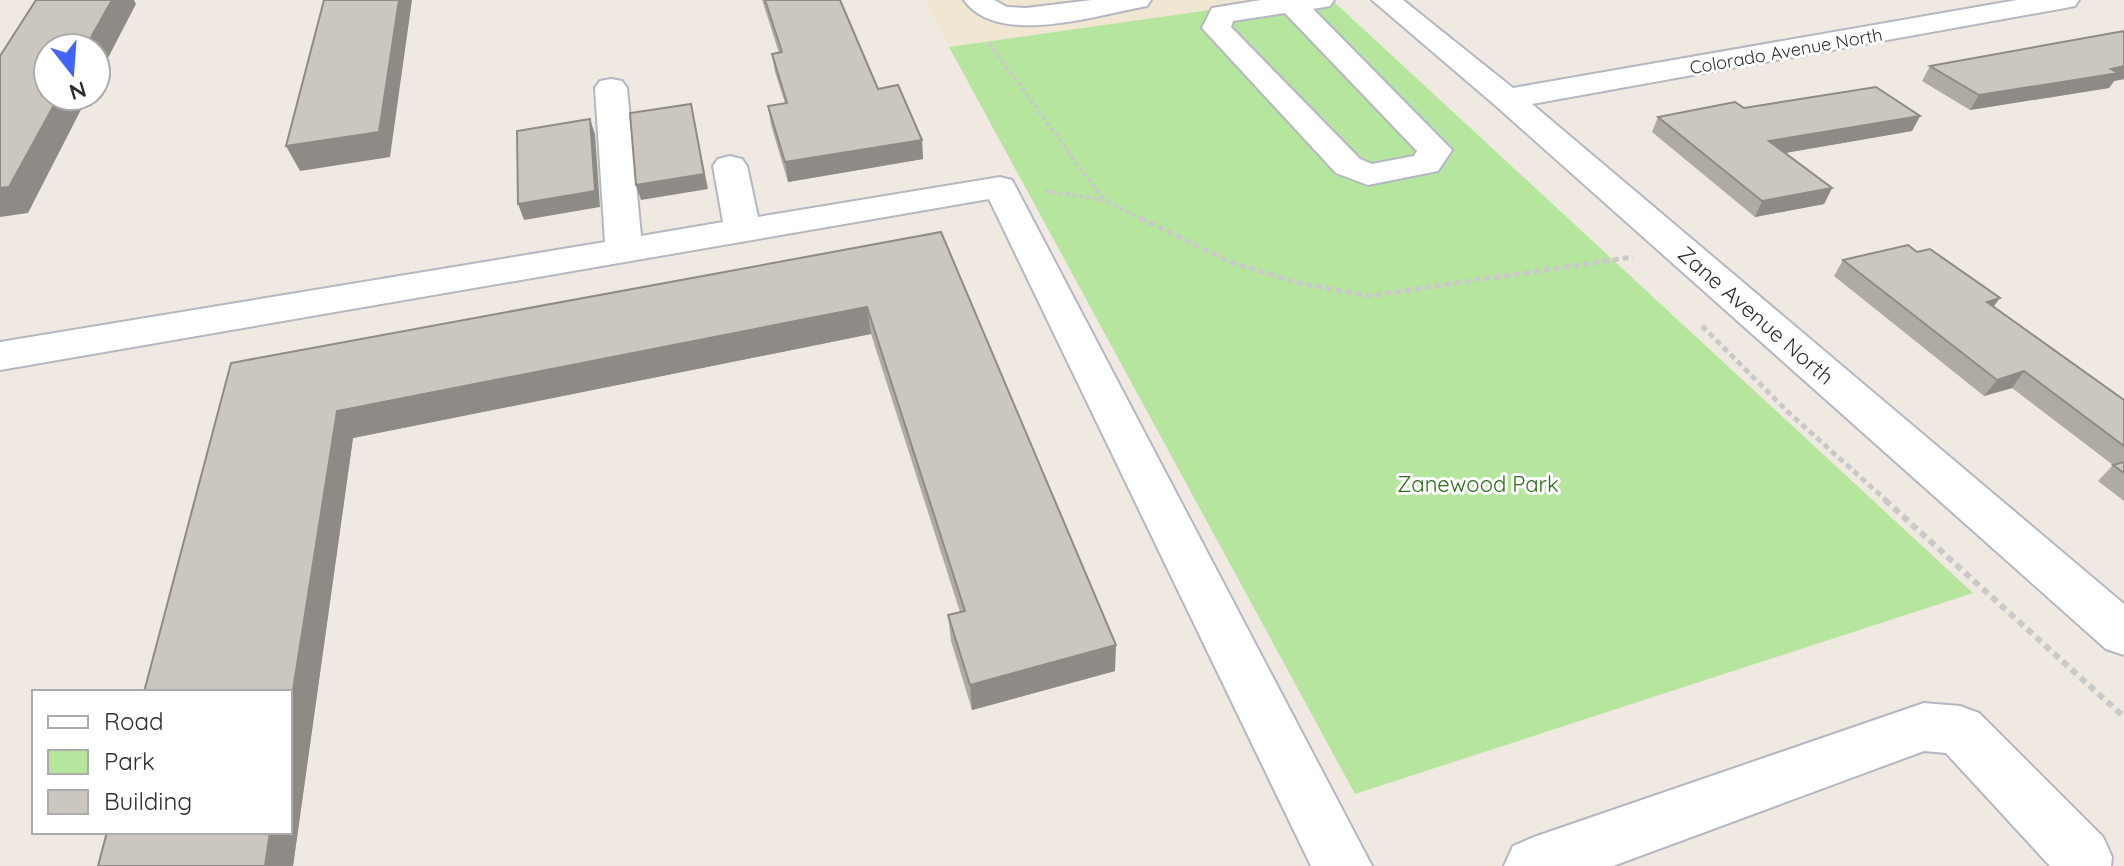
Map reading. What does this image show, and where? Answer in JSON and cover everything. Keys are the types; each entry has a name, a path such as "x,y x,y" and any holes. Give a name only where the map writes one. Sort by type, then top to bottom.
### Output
{"street":[{"path":"985,7 1034,16 1137,0"},
{"name":"Zane Avenue North","path":"1386,0 1507,99 2124,634"},
{"name":"Colorado Avenue North","path":"1507,99 2065,0"},
{"path":"1301,1 1435,150 1426,164 1368,175 1348,166 1216,28 1228,9 1301,1"},
{"path":"611,88 624,250"},
{"path":"730,166 743,230"},
{"path":"0,356 1000,187 1342,866"},
{"path":"1534,866 1924,727 1960,730 2082,857 2081,866"}],"path":[{"path":"985,7 990,48 1104,200"},
{"path":"1000,187 1104,200 1230,262 1298,283 1369,296 1634,257 1622,247"},
{"path":"1700,324 1788,412 2124,717"}],"shaded area":[{"path":"925,0 1281,0 949,47"}],"green space":[{"name":"Zanewood Park","path":"1281,0 1332,0 1973,593 1355,794 949,47"}],"building":[{"path":"36,0 112,0 94,32 32,32 32,112 50,112 9,187 0,188 0,56"},
{"path":"324,0 399,0 379,132 286,146"},
{"path":"765,0 840,0 878,89 898,85 922,140 785,162 768,106 787,103 772,54 782,52"},
{"path":"2124,31 2124,66 2111,69 2119,73 1979,95 1930,66"},
{"path":"1876,87 1920,116 1769,141 1832,188 1762,201 1658,117 1735,102 1744,108"},
{"path":"691,104 704,174 636,185 630,113"},
{"path":"590,119 595,191 518,204 517,131"},
{"path":"941,232 1116,645 970,685 948,615 965,611 867,307 337,411 292,696 292,690 145,690 231,363"},
{"path":"1908,245 1917,252 1930,249 2000,298 1987,302 2124,400 2124,446 2024,371 1997,380 1843,260"},
{"path":"2124,462 2124,473 2113,465"},
{"path":"106,834 270,834 265,866 98,866"}]}
